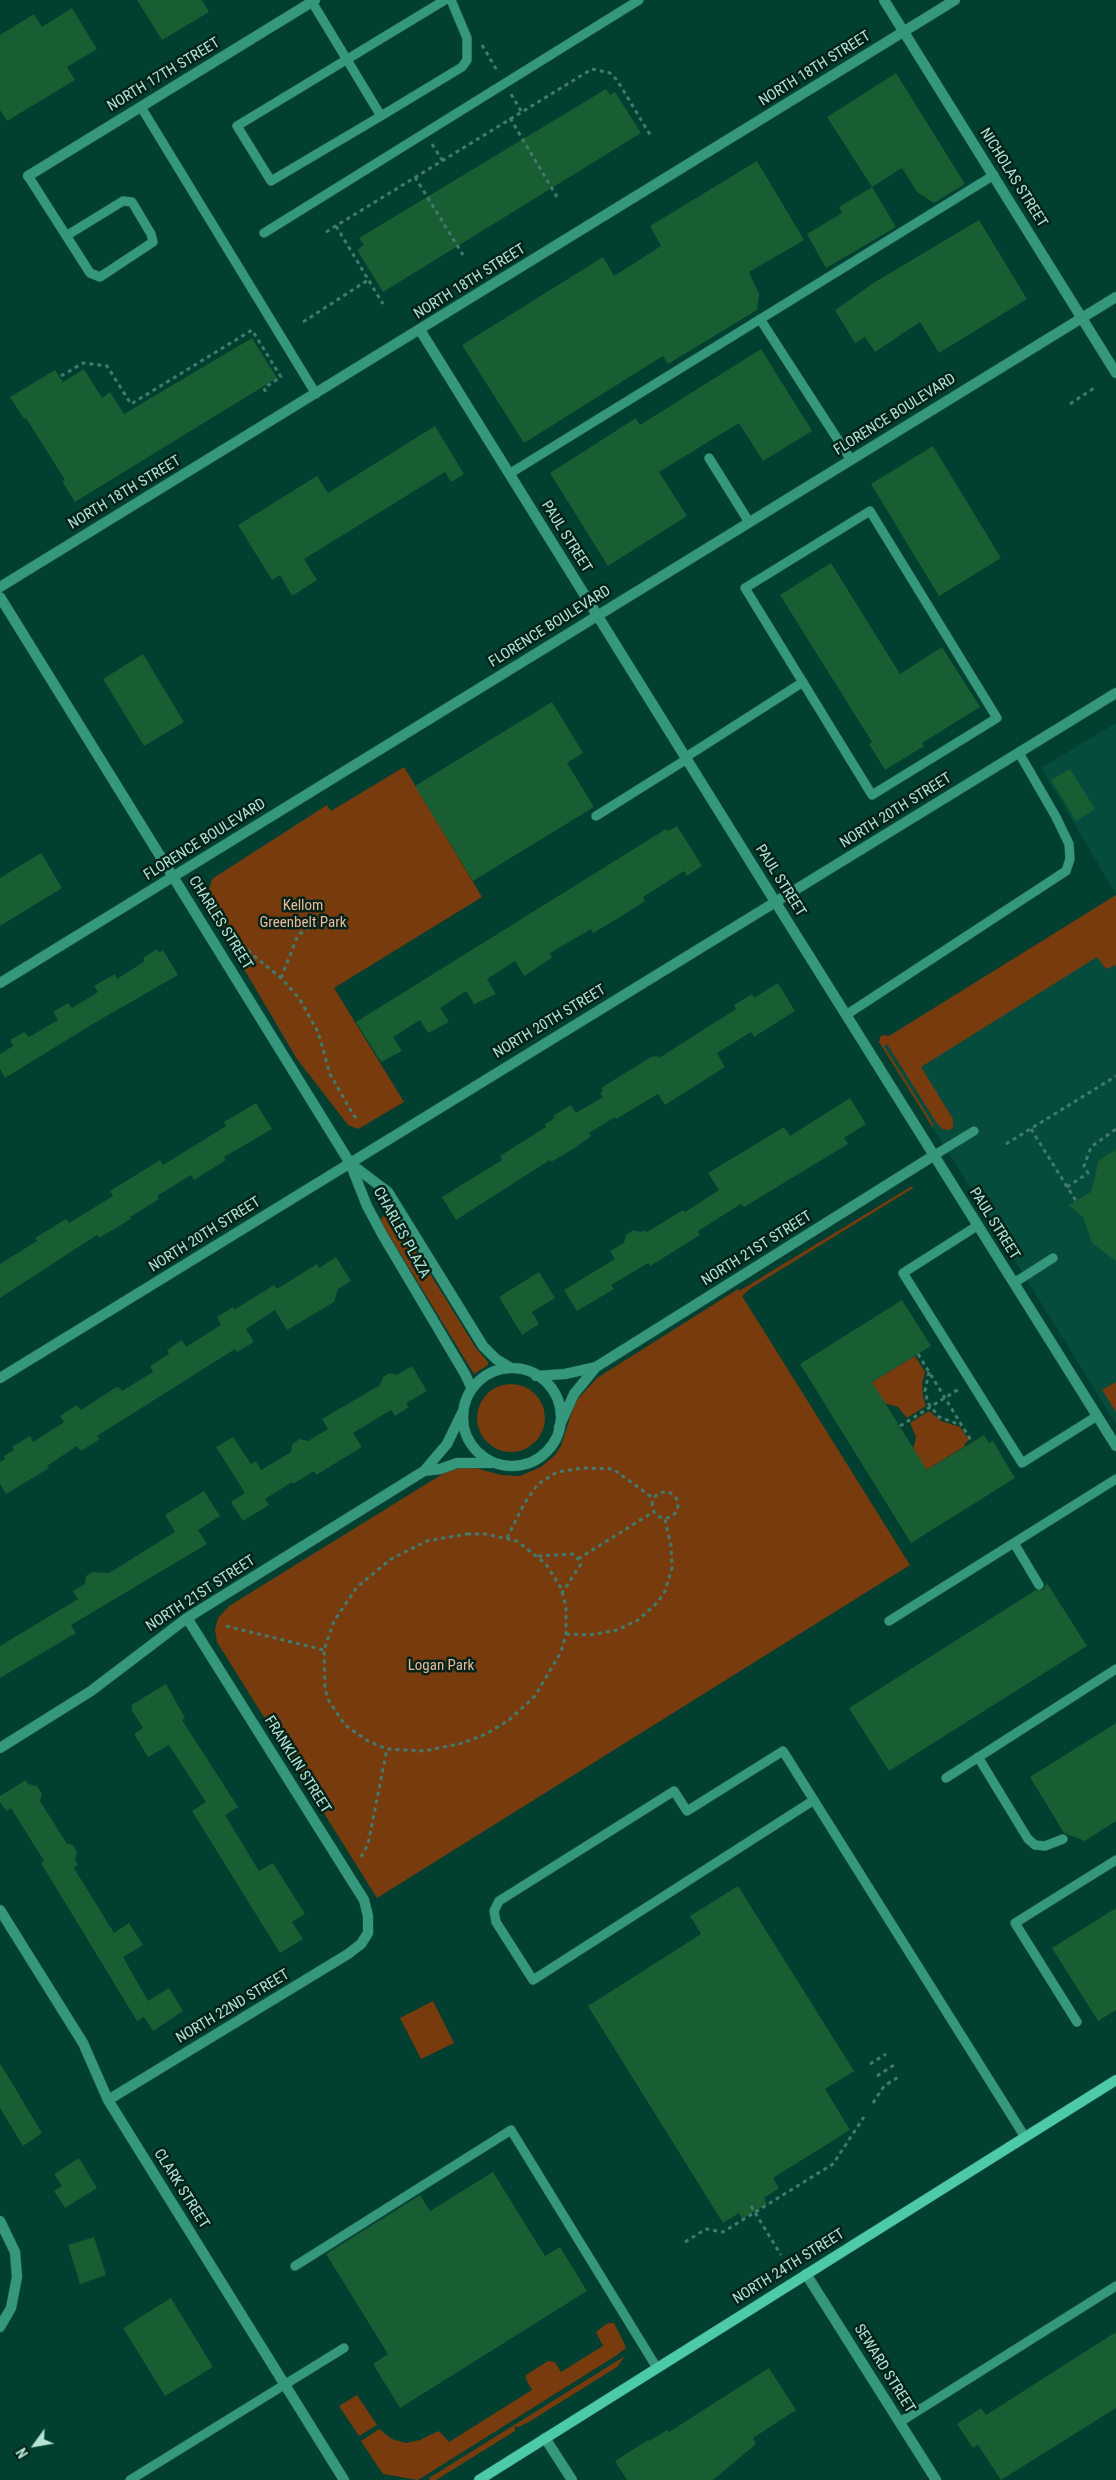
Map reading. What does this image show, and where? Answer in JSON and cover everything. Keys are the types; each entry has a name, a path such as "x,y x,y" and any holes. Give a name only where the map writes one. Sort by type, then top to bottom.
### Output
{"main road":[{"name":"NORTH 24TH STREET","path":"479,2480 1116,2080"}],"street":[{"name":"NICHOLAS STREET","path":"884,0 1116,373"},
{"name":"NORTH 18TH STREET","path":"0,587 955,0"},
{"name":"NORTH 17TH STREET","path":"28,176 314,1"},
{"name":"FLORENCE BOULEVARD","path":"0,983 1116,297"},
{"name":"PAUL STREET","path":"420,330 933,1156 1116,1446"},
{"name":"CHARLES STREET","path":"0,596 350,1163"},
{"name":"NORTH 20TH STREET","path":"0,1378 1116,694"},
{"name":"NORTH 21ST STREET","path":"596,1367 933,1156"},
{"name":"CHARLES PLAZA","path":"350,1163 388,1192 483,1346 496,1359 511,1368"},
{"name":"CHARLES PLAZA","path":"350,1163 367,1206 382,1234 472,1389"},
{"path":"536,1376 565,1374 596,1367"},
{"path":"424,1471 440,1469 457,1463 497,1463 514,1466 536,1460 553,1442 574,1394 596,1367"},
{"path":"424,1471 447,1444 472,1389 482,1378 496,1370 511,1368 526,1370 547,1383 557,1398 560,1409 560,1427"},
{"path":"463,1411 463,1425 470,1443 483,1456 497,1463"},
{"name":"NORTH 21ST STREET","path":"0,1748 91,1692 187,1618 424,1471"},
{"name":"FRANKLIN STREET","path":"187,1618 364,1900 368,1916 368,1933"},
{"name":"CLARK STREET","path":"0,1910 83,2043 108,2100 344,2480"},
{"name":"NORTH 22ND STREET","path":"108,2100 348,1954 361,1944 368,1933"},
{"path":"0,2221 15,2252 17,2277 11,2308 0,2327"},
{"name":"SEWARD STREET","path":"806,2274 936,2480"},
{"path":"545,2438 572,2480"}],"lane":[{"path":"445,0 237,126 271,181 462,67 467,60 467,38 451,0"},
{"path":"264,233 639,0"},
{"path":"314,1 380,116"},
{"path":"141,107 316,394"},
{"path":"509,474 994,175"},
{"path":"28,176 66,236 90,273 100,277 153,242 152,234 132,202 123,201 66,236"},
{"path":"760,319 851,460"},
{"path":"709,458 749,522"},
{"path":"870,511 997,718 872,795 803,682 745,588 870,511"},
{"path":"596,816 803,682"},
{"path":"846,1015 1066,871 1070,859 1069,844 1056,816 1019,754"},
{"path":"933,1156 974,1131"},
{"path":"977,1226 903,1273 1022,1463 1097,1416"},
{"path":"1014,1283 1053,1258"},
{"path":"889,1621 1116,1479"},
{"path":"1014,1543 1039,1585"},
{"path":"946,1778 1116,1669"},
{"path":"814,1800 533,1980 496,1922 494,1911 498,1901 674,1791 687,1811 783,1751 814,1800 1025,2137"},
{"path":"978,1757 1028,1838 1035,1845 1045,1846 1063,1839"},
{"path":"1077,2022 1014,1923 1116,1860"},
{"path":"295,2266 511,2130 657,2368"},
{"path":"900,2422 1116,2286"},
{"path":"130,2480 344,2348"}],"path":[{"path":"326,232 592,69 610,73 617,80 652,138"},
{"path":"510,118 558,197"},
{"path":"415,177 463,255"},
{"path":"336,226 383,304"},
{"path":"303,322 368,280"},
{"path":"61,376 83,363 107,366 131,404 252,330 281,377 264,388 266,393"},
{"path":"1070,404 1094,388"},
{"path":"211,899 237,942 281,978 299,998 311,1018 323,1046 330,1074 354,1116 360,1120"},
{"path":"281,978 298,935 312,926"},
{"path":"1006,1144 1116,1076"},
{"path":"1031,1129 1076,1201"},
{"path":"1067,1186 1088,1173 1084,1166 1091,1147 1116,1129"},
{"path":"918,1354 972,1442"},
{"path":"929,1372 924,1391 931,1407 945,1420 961,1425"},
{"path":"900,1426 961,1388"},
{"path":"507,1538 524,1504 538,1484 557,1472 583,1468 613,1470 653,1498"},
{"path":"664,1492 676,1498 677,1510 672,1517 659,1518 653,1512 651,1507 653,1498 664,1492"},
{"path":"578,1559 653,1512"},
{"path":"566,1634 589,1635 617,1630 638,1620 658,1602 672,1568 671,1546 665,1519"},
{"path":"467,1534 517,1540 538,1556 552,1572 562,1593 566,1607 566,1634 561,1652 535,1696 497,1728 463,1742 424,1751 387,1749 356,1734 345,1724 336,1713 324,1689 324,1650 328,1635 343,1604 357,1587 391,1559 427,1541 447,1536 467,1534"},
{"path":"538,1556 574,1554 578,1559 581,1564 562,1593"},
{"path":"226,1626 324,1650"},
{"path":"361,1857 368,1844 387,1749"},
{"path":"870,2064 886,2054"},
{"path":"877,2076 894,2065"},
{"path":"873,2103 884,2086 900,2076"},
{"path":"685,2242 706,2229 723,2232 833,2164 864,2117"},
{"path":"751,2206 781,2255"}],"shaded area":[{"path":"1116,723 1116,894 1041,768"},
{"path":"1116,895 1116,1424 880,1042"}],"green space":[{"name":"Kellom Greenbelt Park","path":"404,767 482,897 334,988 404,1102 358,1129 348,1125 297,1059 205,903 212,879 327,805 331,811"},
{"path":"1116,895 1116,965 1106,969 1097,957 921,1067 953,1119 953,1126 950,1130 942,1129 936,1122 887,1044 884,1046 933,1124 933,1128 879,1042 880,1037 883,1035 889,1036"},
{"name":"Logan Park","path":"912,1186 913,1188 751,1288 742,1296 910,1565 377,1898 217,1642 215,1630 218,1618 229,1606 444,1473 462,1467 472,1467 501,1475 520,1476 541,1467 555,1455 561,1446 575,1402 597,1378 738,1289 739,1291"},
{"path":"387,1214 395,1217 476,1348 488,1362 488,1365 474,1374 381,1222 381,1218"},
{"path":"915,1356 925,1372 922,1384 926,1406 907,1418 898,1407 881,1402 864,1387"},
{"path":"1116,1382 1116,1412 1102,1390"},
{"path":"511,1384 524,1386 535,1394 543,1405 545,1418 543,1431 535,1442 524,1450 511,1452 498,1450 487,1442 479,1431 477,1418 479,1405 487,1394 498,1386"},
{"path":"929,1411 941,1421 960,1427 969,1440 964,1444 965,1446 917,1476 907,1459 914,1446 916,1437 910,1423"},
{"path":"433,2001 454,2043 421,2059 400,2018"},
{"path":"608,2323 614,2323 626,2348 418,2480 383,2474 361,2441 379,2429 392,2439 406,2443 420,2440 439,2431 449,2442 532,2390 526,2375 548,2361 555,2362 561,2372 603,2346 596,2332"},
{"path":"625,2356 617,2367 527,2423 518,2427 515,2426 515,2431 436,2480 430,2480 429,2478"},
{"path":"357,2395 377,2425 359,2436 339,2406"}],"building":[{"path":"137,0 202,0 209,12 162,40"},
{"path":"72,8 97,49 67,67 75,80 7,121 0,110 0,35 34,14 42,27"},
{"path":"896,73 965,184 934,203 917,192 902,168 872,187 827,117"},
{"path":"606,89 610,95 615,92 641,133 383,292 357,250 364,245 359,238"},
{"path":"757,161 804,240 749,272 759,294 757,310 668,364 663,356 524,443 462,345 603,257 614,276 661,246 650,226"},
{"path":"872,187 896,227 826,268 807,234 842,213 839,207"},
{"path":"979,220 1027,299 939,353 920,322 875,352 865,337 855,343 835,310 875,282"},
{"path":"252,338 277,378 75,502 62,481 65,480 26,418 24,419 10,397 55,370 63,382 84,369 102,398 110,392 124,414"},
{"path":"761,349 812,431 763,461 739,423 659,472 687,516 608,566 550,473 636,418 640,425"},
{"path":"435,426 464,474 451,482 445,472 304,559 317,580 292,596 280,575 272,580 238,525 317,476 328,493"},
{"path":"933,446 1001,558 939,596 871,484"},
{"path":"831,563 900,674 942,647 980,707 922,743 924,746 885,770 869,744 872,742 780,595"},
{"path":"143,654 184,722 144,746 103,679"},
{"path":"552,702 583,753 567,763 594,807 473,881 415,786"},
{"path":"1070,769 1095,809 1076,821 1051,780"},
{"path":"677,826 702,866 687,876 684,871 643,897 645,901 617,919 593,933 591,929 550,953 552,958 524,976 515,961 487,979 496,994 474,1004 466,991 440,1008 449,1022 428,1033 420,1020 393,1037 402,1051 381,1062 356,1022 666,829 668,831"},
{"path":"41,853 62,888 0,926 0,878"},
{"path":"157,949 159,953 163,950 178,975 96,1022 5,1078 0,1069 0,1054 13,1046 10,1040 24,1032 29,1037 58,1020 53,1012 68,1003 72,1008 98,992 94,986 115,974 117,979 145,961 143,958"},
{"path":"778,983 795,1011 754,1037 751,1032 717,1053 725,1067 665,1105 658,1094 616,1119 615,1117 589,1133 591,1136 575,1148 551,1162 550,1160 456,1220 442,1197 502,1160 500,1156 546,1127 545,1124 555,1118 553,1116 571,1105 576,1113 603,1097 600,1093 603,1091 601,1088 651,1057 657,1056 659,1058 736,1009 734,1005 752,994 754,998"},
{"path":"850,1098 866,1124 844,1138 848,1144 744,1207 741,1204 698,1231 700,1235 650,1266 648,1263 611,1285 614,1289 577,1311 564,1290 615,1259 610,1251 624,1243 626,1235 633,1230 641,1232 645,1230 647,1232 683,1210 685,1212 719,1190 708,1173 784,1127 790,1136"},
{"path":"256,1103 272,1129 224,1157 226,1160 194,1180 191,1175 157,1196 159,1199 130,1217 131,1219 99,1238 97,1235 0,1298 0,1264 37,1241 35,1238 66,1219 69,1223 113,1196 110,1191 160,1160 163,1165 226,1126 224,1122"},
{"path":"1116,1150 1116,1261 1092,1243 1083,1217 1069,1205 1091,1192 1099,1160"},
{"path":"336,1257 351,1281 338,1289 334,1302 287,1330 275,1310 246,1329 254,1342 237,1352 235,1349 97,1436 100,1439 81,1451 77,1446 47,1466 49,1468 6,1494 0,1484 0,1462 5,1459 4,1456 14,1450 12,1447 30,1436 33,1442 64,1422 60,1416 77,1405 81,1410 115,1388 119,1387 122,1391 153,1372 150,1366 169,1354 167,1350 182,1340 186,1347 221,1325 217,1317 233,1307 234,1310 274,1285 277,1289 317,1264 319,1268"},
{"path":"539,1272 555,1298 532,1312 539,1324 522,1335 499,1297"},
{"path":"902,1300 931,1346 872,1382 927,1470 984,1435 989,1443 993,1441 1015,1478 911,1543 800,1364"},
{"path":"412,1366 427,1391 406,1403 409,1407 395,1416 391,1410 353,1433 362,1447 316,1475 314,1471 293,1484 292,1482 265,1499 269,1505 243,1521 231,1502 245,1493 216,1447 233,1437 251,1464 256,1461 261,1470 291,1452 292,1444 300,1439 308,1441 328,1429 322,1419 380,1385 383,1377 390,1373 397,1375"},
{"path":"204,1491 220,1516 198,1530 207,1544 71,1625 76,1633 0,1678 0,1646 78,1599 73,1591 85,1584 86,1576 93,1572 109,1573 175,1532 165,1515"},
{"path":"1047,1583 1087,1646 889,1771 849,1708 1036,1590 1043,1590"},
{"path":"166,1684 185,1718 182,1720 238,1807 225,1815 259,1871 273,1863 305,1914 292,1922 303,1939 280,1953 192,1811 206,1802 169,1745 148,1757 134,1734 143,1728 131,1709 133,1708 131,1705"},
{"path":"1116,1723 1116,1821 1085,1841 1064,1833 1030,1777"},
{"path":"26,1780 28,1784 37,1786 42,1794 40,1801 67,1844 73,1845 77,1852 75,1859 78,1865 74,1868 114,1933 129,1923 143,1945 123,1957 148,2001 169,1988 183,2011 153,2031 144,2017 137,2021 41,1863 44,1861 11,1808 6,1811 0,1802 0,1796"},
{"path":"738,1886 854,2071 825,2089 850,2130 773,2178 779,2188 764,2198 767,2204 742,2219 739,2213 723,2223 588,2006 701,1934 690,1916"},
{"path":"1116,1908 1116,2010 1098,2021 1052,1948"},
{"path":"0,2063 42,2133 23,2146 0,2108"},
{"path":"79,2158 97,2188 65,2208 54,2191 62,2186 54,2174"},
{"path":"493,2172 545,2256 560,2247 587,2291 400,2408 373,2364 388,2354 326,2254 420,2195 430,2211"},
{"path":"94,2237 106,2275 80,2284 68,2245"},
{"path":"171,2298 213,2367 165,2396 123,2328"},
{"path":"1116,2332 1116,2408 1001,2480 978,2445 973,2448 957,2424 981,2408 986,2415"},
{"path":"769,2368 796,2410 753,2438 756,2444 713,2480 627,2480 615,2461 648,2440 667,2430 669,2432"}]}
